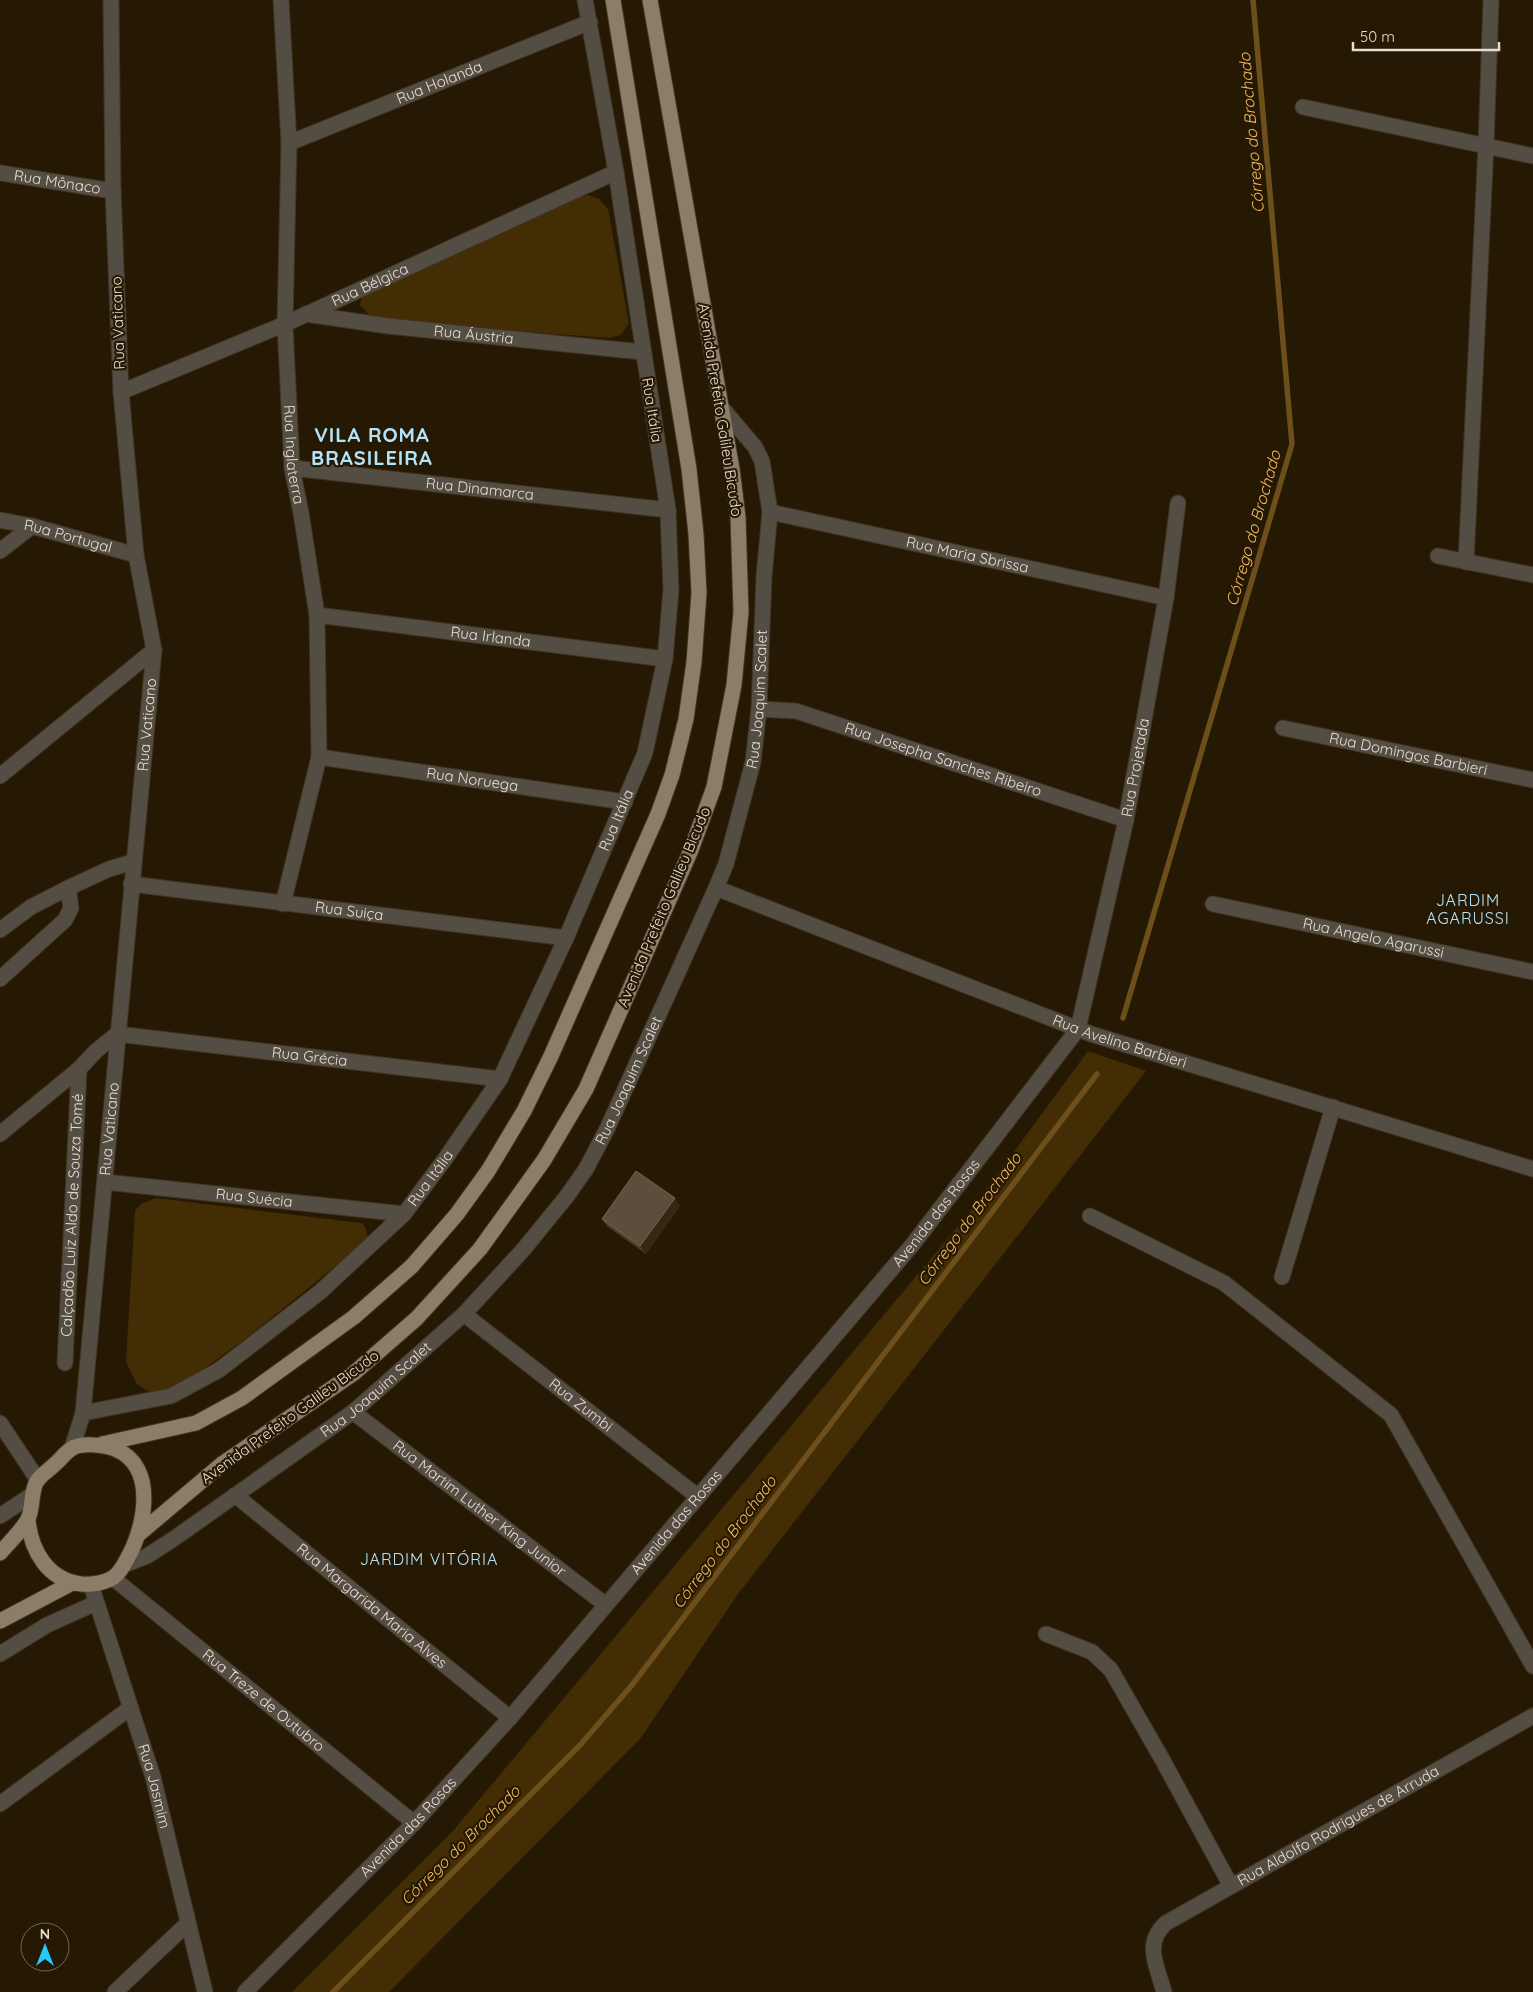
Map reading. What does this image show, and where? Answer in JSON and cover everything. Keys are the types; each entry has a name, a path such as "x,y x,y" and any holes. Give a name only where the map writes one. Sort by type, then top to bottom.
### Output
{"main road":[{"path":"102,1444 122,1452 137,1468 144,1489 144,1514 139,1534 124,1565 114,1578 91,1585 72,1583 56,1576 42,1561 30,1535 28,1520 35,1487 72,1448 102,1444 196,1422 242,1398 354,1317 412,1266 458,1214 488,1171 528,1103 573,1008 658,814 672,774 686,718 694,662 699,593 696,534 689,469 613,0"},
{"name":"Avenida Prefeito Galileu Bicudo","path":"139,1534 222,1464 354,1373 418,1318 480,1250 544,1160 586,1089 691,850 714,787 734,685 740,621 741,568 737,508 722,408 650,0"},
{"path":"0,1553 28,1520"},
{"path":"0,1621 72,1583"}],"street":[{"name":"Rua Vaticano","path":"72,1448 83,1412 154,650 136,555 121,392 113,192 111,0"},
{"name":"Rua Inglaterra","path":"281,0 289,143 285,324 292,468 317,615 319,757 283,904"},
{"name":"Rua Itália","path":"83,1412 172,1396 219,1370 320,1292 404,1214 445,1159 500,1079 566,938 645,753 665,659 671,590 668,510 642,352 616,172 585,0"},
{"path":"1466,562 1491,0"},
{"name":"Rua Holanda","path":"289,143 590,22"},
{"path":"1303,107 1533,156"},
{"name":"Rua Bélgica","path":"121,392 285,324 616,172"},
{"name":"Rua Mônaco","path":"0,173 113,192"},
{"name":"Rua Áustria","path":"306,314 388,326 642,352"},
{"name":"Rua Joaquim Scalet","path":"124,1565 147,1556 172,1540 353,1412 464,1314 523,1250 568,1196 586,1169 608,1126 726,864 753,762 759,708 764,576 770,512 762,461 755,447 722,408"},
{"name":"Rua Dinamarca","path":"292,468 668,510"},
{"name":"Rua Projetada","path":"1078,1030 1126,820 1166,598 1178,503"},
{"name":"Rua Maria Sbrissa","path":"770,512 1166,598"},
{"name":"Rua Portugal","path":"0,520 32,526 136,555"},
{"path":"0,551 32,526"},
{"path":"1438,556 1533,576"},
{"name":"Rua Irlanda","path":"317,615 665,659"},
{"path":"0,776 154,650"},
{"name":"Rua Josepha Sanches Ribeiro","path":"759,708 796,711 1126,820"},
{"name":"Rua Domingos Barbieri","path":"1283,728 1533,780"},
{"name":"Rua Noruega","path":"319,757 625,802"},
{"path":"0,930 31,907 68,888 109,869 134,862"},
{"name":"Rua Suiça","path":"131,884 566,938"},
{"path":"0,979 65,920 71,908 68,888"},
{"name":"Rua Avelino Barbieri","path":"716,888 1078,1030 1533,1169"},
{"name":"Rua Angelo Agarussi","path":"1213,904 1533,972"},
{"name":"Avenida das Rosas","path":"245,1992 414,1823 510,1718 913,1244 1078,1030"},
{"path":"0,1134 79,1069 117,1034"},
{"name":"Rua Grécia","path":"117,1034 500,1079"},
{"name":"Calçadão Luiz Aldo de Souza Tomé","path":"65,1363 79,1069"},
{"path":"1282,1277 1333,1107"},
{"name":"Rua Suécia","path":"105,1182 404,1214"},
{"path":"1090,1216 1224,1283 1391,1415 1533,1666"},
{"name":"Rua Zumbi","path":"464,1314 697,1496"},
{"name":"Rua Martim Luther King Junior","path":"353,1412 606,1605"},
{"path":"0,1423 35,1487 0,1516"},
{"name":"Rua Margarida Maria Alves","path":"235,1495 510,1718"},
{"name":"Rua Treze de Outubro","path":"114,1578 414,1823"},
{"name":"Rua Jasmim","path":"91,1585 153,1778 205,1992"},
{"path":"0,1654 46,1625 96,1603"},
{"path":"1046,1634 1092,1652 1111,1670 1231,1886"},
{"path":"0,1804 130,1708"},
{"name":"Rua Aldolfo Rodrigues de Arruda","path":"1164,1992 1153,1952 1153,1942 1157,1931 1166,1923 1533,1716"},
{"path":"115,1992 188,1923"}],"shaded area":[{"path":"588,195 599,199 608,209 629,323 621,335 610,338 390,322 371,317 360,305 362,296 572,199"},
{"path":"1088,1051 1146,1071 738,1594 640,1739 389,1992 292,1992 452,1832 969,1213"},
{"path":"156,1198 361,1223 365,1227 368,1237 359,1247 249,1336 202,1370 174,1387 151,1393 137,1384 126,1362 135,1211 141,1204"}],"building":[{"path":"636,1171 675,1198 640,1246 602,1219"}],"waterway":[{"name":"Córrego do Brochado","path":"1123,1018 1292,444 1253,0"},
{"name":"Córrego do Brochado","path":"333,1992 581,1744 632,1685 1097,1074"}],"district":[{"name":"VILA ROMA BRASILEIRA","path":"372,446"},
{"name":"JARDIM AGARUSSI","path":"1468,909"},
{"name":"JARDIM VITÓRIA","path":"429,1559"}]}
